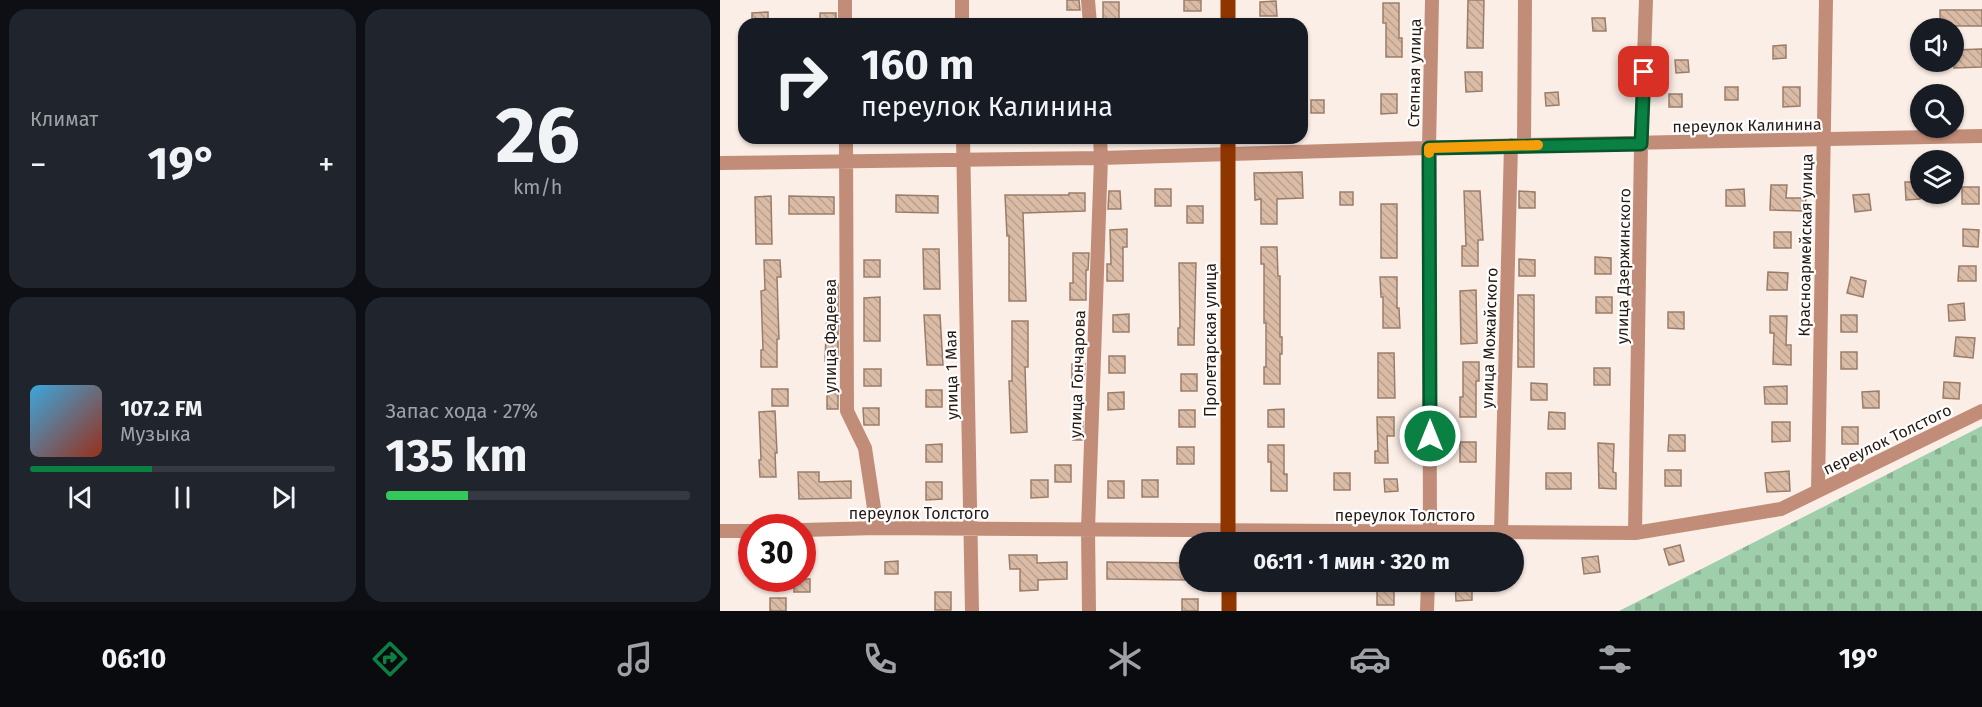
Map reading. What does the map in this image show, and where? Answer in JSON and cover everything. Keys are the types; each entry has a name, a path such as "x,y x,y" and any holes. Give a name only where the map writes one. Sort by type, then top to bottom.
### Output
{"main road":[{"path":"1228,0 1228,18"},
{"name":"Пролетарская улица","path":"1228,144 1228,532"},
{"path":"1229,592 1229,611"}],"street":[{"path":"845,0 845,18"},
{"path":"962,0 962,18"},
{"path":"1088,0 1090,18"},
{"name":"Степная улица","path":"1430,532 1429,148 1432,0"},
{"name":"улица Можайского","path":"1501,532 1525,0"},
{"name":"улица Дзержинского","path":"1635,533 1641,144 1646,0"},
{"name":"Красноармейская улица","path":"1818,490 1826,0"},
{"name":"переулок Калинина","path":"720,163 1101,158 1518,145 1982,136"},
{"name":"улица Фадеева","path":"846,144 847,411 865,448 877,528"},
{"name":"улица 1 Мая","path":"963,144 972,611"},
{"name":"улица Гончарова","path":"1089,611 1088,529 1100,144"},
{"name":"переулок Толстого","path":"1524,532 1635,533 1781,509 1982,411"},
{"name":"переулок Толстого","path":"816,530 1088,529 1179,534"},
{"path":"720,531 738,531"},
{"path":"1427,611 1428,592"}],"green space":[{"path":"1982,426 1982,611 1619,611"}],"building":[{"path":"1067,0 1079,0 1080,10 1067,10"},
{"path":"1184,0 1201,0 1201,11 1184,11"},
{"path":"1468,0 1484,0 1483,48 1467,48"},
{"path":"1276,1 1277,16 1260,16 1260,2"},
{"path":"1103,2 1119,2 1119,18 1103,18"},
{"path":"1383,3 1399,3 1399,38 1402,38 1402,57 1386,57 1386,23 1383,23"},
{"path":"1940,10 1982,10 1982,26 1964,26 1964,18 1940,18"},
{"path":"768,12 768,18 752,18 752,13"},
{"path":"820,13 836,13 836,18 820,18"},
{"path":"1592,18 1605,18 1606,31 1593,31"},
{"path":"1786,45 1786,58 1773,59 1773,46"},
{"path":"1982,49 1982,67 1964,68 1964,50"},
{"path":"1675,60 1688,60 1689,72 1676,73"},
{"path":"1465,72 1482,72 1482,91 1466,92"},
{"path":"1725,87 1738,87 1738,100 1725,100"},
{"path":"1783,87 1800,87 1800,106 1783,107"},
{"path":"1558,92 1559,105 1546,106 1545,93"},
{"path":"1381,94 1397,94 1397,113 1381,114"},
{"path":"1669,94 1682,94 1682,107 1669,107"},
{"path":"1311,100 1324,100 1324,113 1311,113"},
{"path":"1302,172 1303,198 1277,199 1277,224 1261,224 1261,199 1255,200 1254,173"},
{"path":"1905,182 1910,182 1910,200 1906,200"},
{"path":"1771,185 1787,185 1786,198 1806,198 1805,211 1770,210"},
{"path":"1964,187 1979,187 1979,204 1964,204"},
{"path":"1155,189 1171,189 1171,206 1155,206"},
{"path":"1744,189 1745,206 1726,206 1726,190"},
{"path":"1109,191 1120,191 1121,209 1108,209"},
{"path":"1464,191 1480,191 1483,240 1478,240 1478,266 1462,266 1462,246 1466,246"},
{"path":"1519,191 1535,192 1535,208 1519,208"},
{"path":"1340,192 1353,192 1353,205 1340,205"},
{"path":"1069,193 1085,193 1085,211 1023,213 1026,301 1009,301 1009,236 1007,236 1005,195 1069,195"},
{"path":"1869,194 1871,210 1855,212 1853,195"},
{"path":"896,195 938,196 938,213 896,212"},
{"path":"771,196 772,244 756,244 755,197"},
{"path":"789,196 834,197 834,214 789,214"},
{"path":"1381,204 1397,204 1397,258 1381,258"},
{"path":"1187,206 1203,206 1203,223 1187,223"},
{"path":"1127,229 1127,247 1123,247 1123,281 1107,281 1107,264 1111,264 1110,230"},
{"path":"1963,229 1979,230 1978,247 1963,246"},
{"path":"1774,232 1791,232 1791,248 1774,248"},
{"path":"1261,247 1277,247 1278,276 1280,276 1280,337 1282,337 1280,384 1264,384 1266,323 1264,323 1264,264 1261,264"},
{"path":"923,249 939,249 940,289 924,289"},
{"path":"1073,253 1089,253 1088,270 1086,270 1086,300 1070,300 1070,283 1073,283"},
{"path":"1595,257 1611,258 1611,274 1595,274"},
{"path":"1519,259 1535,260 1535,276 1519,276"},
{"path":"764,260 780,260 781,277 777,277 779,339 777,339 777,367 761,367 761,350 763,350 761,291 765,290"},
{"path":"864,260 880,260 880,277 864,277"},
{"path":"1179,263 1196,263 1194,345 1178,345"},
{"path":"1959,266 1976,266 1976,281 1958,281"},
{"path":"1768,272 1788,273 1787,290 1767,290"},
{"path":"1380,277 1397,277 1397,308 1399,308 1400,328 1383,328 1383,297 1381,297"},
{"path":"1851,277 1866,281 1863,297 1847,293"},
{"path":"828,284 838,284 838,361 825,361"},
{"path":"1476,290 1477,343 1461,344 1460,291"},
{"path":"1518,295 1534,295 1534,367 1518,367"},
{"path":"880,297 880,341 864,341 864,298"},
{"path":"1596,297 1612,297 1612,313 1596,313"},
{"path":"1964,303 1965,320 1949,321 1948,305"},
{"path":"1668,312 1684,312 1684,329 1668,328"},
{"path":"1129,314 1129,332 1113,332 1113,315"},
{"path":"924,315 940,315 943,365 927,365"},
{"path":"1841,315 1857,315 1857,332 1841,332"},
{"path":"1770,316 1787,316 1786,345 1791,345 1791,365 1773,364 1774,333 1770,333"},
{"path":"1012,321 1028,321 1028,367 1025,367 1027,432 1011,433 1009,381 1012,381"},
{"path":"1956,337 1975,338 1973,358 1954,356"},
{"path":"1841,352 1857,352 1857,369 1841,369"},
{"path":"1378,353 1394,353 1395,398 1378,398"},
{"path":"1109,356 1125,356 1125,373 1109,373"},
{"path":"1463,362 1479,362 1479,381 1476,381 1476,417 1460,417 1460,397 1463,397"},
{"path":"1072,364 1085,364 1084,381 1072,381"},
{"path":"1594,368 1610,368 1610,385 1594,385"},
{"path":"864,369 881,369 881,386 864,386"},
{"path":"1181,374 1197,374 1197,391 1181,391"},
{"path":"1944,382 1960,383 1959,399 1943,398"},
{"path":"1531,383 1547,384 1547,400 1531,400"},
{"path":"1787,386 1787,404 1765,404 1764,387"},
{"path":"772,389 788,389 788,406 772,406"},
{"path":"926,390 942,390 942,407 926,407"},
{"path":"1879,391 1879,408 1863,408 1862,392"},
{"path":"827,392 838,392 838,409 827,409"},
{"path":"1124,392 1124,409 1108,410 1108,393"},
{"path":"863,408 879,408 879,425 864,425"},
{"path":"1284,409 1284,427 1268,427 1268,410"},
{"path":"1179,410 1195,410 1195,427 1179,427"},
{"path":"775,411 776,477 760,477 759,412"},
{"path":"1549,412 1565,413 1565,429 1548,429"},
{"path":"1377,417 1394,417 1394,436 1387,436 1388,463 1375,463 1375,451 1378,451"},
{"path":"1083,422 1082,440 1073,440 1073,423"},
{"path":"1772,422 1790,422 1790,441 1772,442"},
{"path":"1842,427 1858,427 1858,444 1842,444"},
{"path":"1669,435 1685,435 1685,451 1668,451"},
{"path":"1460,442 1476,442 1476,462 1460,462"},
{"path":"1598,443 1614,444 1613,472 1616,473 1616,489 1599,488"},
{"path":"942,444 942,462 926,462 926,445"},
{"path":"1268,445 1284,445 1284,474 1287,474 1287,491 1271,491 1271,462 1268,462"},
{"path":"1177,447 1194,447 1194,464 1177,464"},
{"path":"1055,465 1071,465 1071,482 1055,482"},
{"path":"1665,470 1681,470 1681,486 1665,486"},
{"path":"1789,471 1790,491 1767,492 1765,473"},
{"path":"798,472 819,472 819,482 851,481 851,498 799,499"},
{"path":"1334,473 1350,473 1350,490 1334,490"},
{"path":"1546,473 1571,473 1571,489 1546,489"},
{"path":"1384,479 1397,479 1398,491 1385,492"},
{"path":"1031,480 1048,480 1048,497 1031,498"},
{"path":"1142,480 1158,480 1158,497 1142,497"},
{"path":"1108,481 1124,481 1124,498 1108,498"},
{"path":"926,482 942,482 942,499 926,500"},
{"path":"1680,545 1684,561 1669,565 1664,549"},
{"path":"1009,555 1037,555 1037,563 1067,562 1067,579 1038,580 1038,590 1020,591 1020,569 1010,569"},
{"path":"1598,556 1600,572 1584,574 1582,558"},
{"path":"898,561 898,574 885,574 885,562"},
{"path":"1107,562 1179,563 1179,580 1107,579"},
{"path":"935,592 951,592 951,610 935,610"},
{"path":"1377,592 1394,592 1394,605 1377,605"},
{"path":"1456,592 1472,592 1472,600 1456,601"},
{"path":"770,598 786,598 786,611 770,611"},
{"path":"1182,599 1198,599 1198,611 1182,611"}],"slow traffic":[{"path":"1429,153 1429,148 1538,145"}],"route":[{"path":"1430,436 1429,148 1641,144 1644,72"}]}
